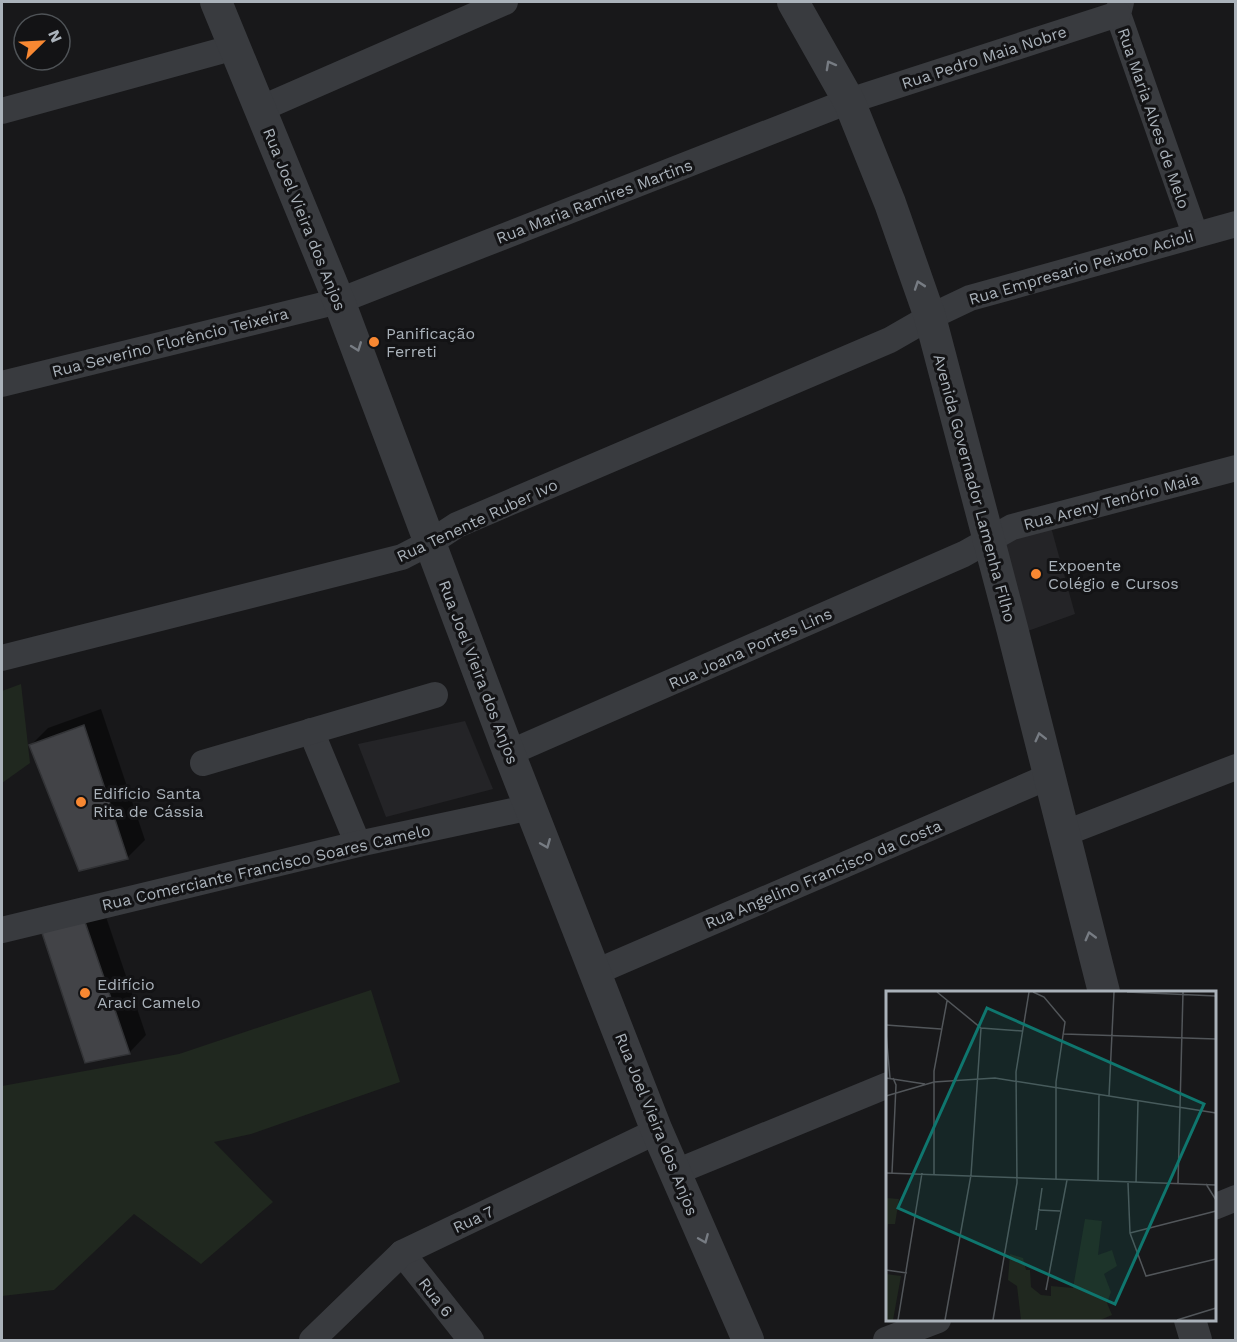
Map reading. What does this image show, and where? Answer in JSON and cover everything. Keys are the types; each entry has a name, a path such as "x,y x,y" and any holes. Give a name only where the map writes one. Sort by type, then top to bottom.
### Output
{"street":[{"name":"Rua Joel Vieira dos Anjos","path":"216,2 339,301 509,753 657,1131 748,1341"},
{"path":"260,109 505,2"},
{"name":"Avenida Governador Lamenha Filho","path":"794,2 849,101 890,203 930,317 1103,991"},
{"name":"Rua Pedro Maia Nobre","path":"849,101 1120,8"},
{"name":"Rua Maria Alves de Melo","path":"1120,8 1195,234"},
{"path":"2,111 235,47"},
{"name":"Rua Maria Ramires Martins","path":"339,301 849,101"},
{"name":"Rua Empresario Peixoto Acioli","path":"930,317 970,298 1236,224"},
{"name":"Rua Severino Florêncio Teixeira","path":"2,384 339,301"},
{"name":"Rua Tenente Ruber Ivo","path":"2,658 402,557 457,525 890,340 930,317"},
{"name":"Rua Areny Tenório Maia","path":"989,539 1011,527 1236,468"},
{"name":"Rua Joana Pontes Lins","path":"509,753 964,554 989,539"},
{"path":"203,763 435,695"},
{"path":"311,730 358,844"},
{"path":"1063,834 1236,767"},
{"name":"Rua Angelino Francisco da Costa","path":"596,972 1050,776"},
{"name":"Rua Comerciante Francisco Soares Camelo","path":"2,930 358,844 531,807"},
{"path":"676,1172 886,1085"},
{"name":"Rua 7","path":"312,1341 402,1253 657,1131"},
{"path":"1216,1207 1236,1198"},
{"name":"Rua 6","path":"402,1253 471,1341"},
{"path":"886,1341 936,1321"},
{"path":"1190,1321 1196,1341"}],"shaded area":[{"name":"Expoente Colégio e Cursos","path":"1049,520 1075,614 1025,632 996,534"},
{"path":"21,684 30,763 2,783 2,691"},
{"path":"465,721 493,789 386,817 358,744"},
{"path":"371,990 400,1082 251,1134 214,1142 273,1202 201,1264 134,1214 54,1290 2,1296 2,1086 179,1054"}],"building":[{"name":"Edifício Santa Rita de Cássia","path":"84,725 128,859 79,871 29,745"},
{"name":"Edifício Araci Camelo","path":"84,919 130,1054 85,1063 42,933"}],"place":[{"name":"Panificação Ferreti","path":"374,342"},
{"name":"Expoente Colégio e Cursos","path":"1036,574"},
{"name":"Edifício Santa Rita de Cássia","path":"81,802"},
{"name":"Edifício Araci Camelo","path":"85,993"}]}
